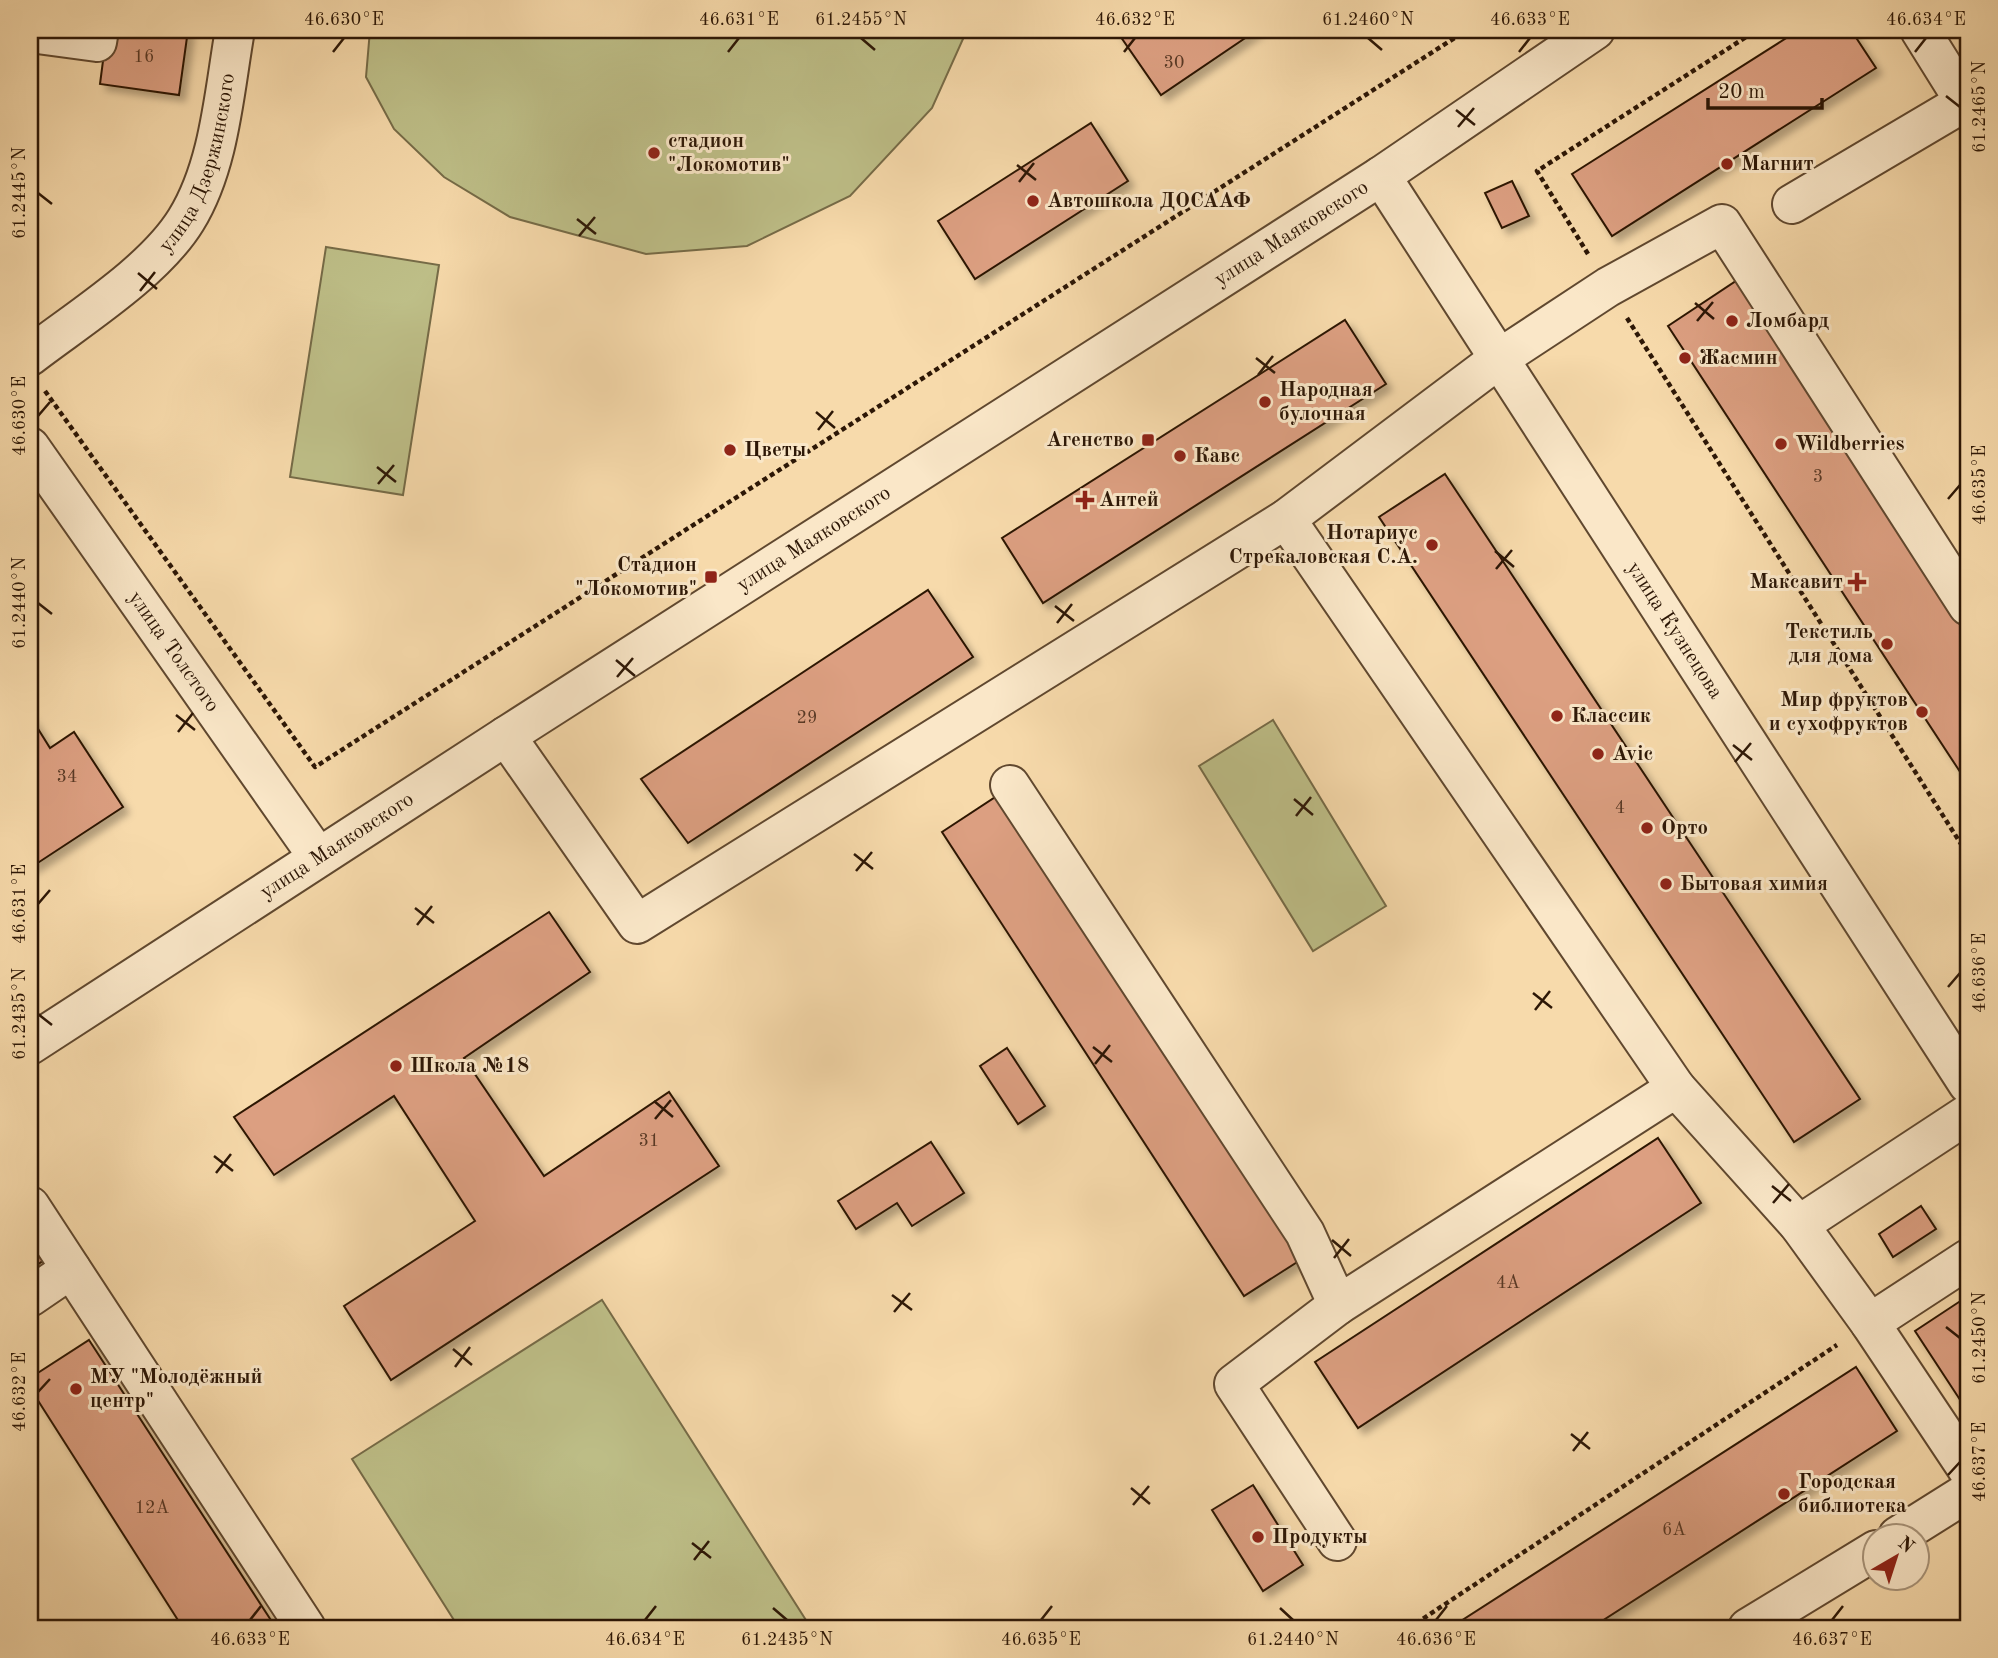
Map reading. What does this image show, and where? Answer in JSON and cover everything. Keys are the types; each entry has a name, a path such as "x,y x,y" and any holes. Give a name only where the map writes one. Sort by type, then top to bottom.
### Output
{"street":[{"path":"30,33 97,42 99,30"},
{"name":"улица Дзержинского","path":"37,373 144,268 186,220 211,165 235,30"},
{"name":"улица Маяковского","path":"30,1045 506,736 1381,176 1595,30"},
{"path":"1792,204 1967,103 1920,30"},
{"name":"улица Кузнецова","path":"1381,176 1968,1084"},
{"path":"506,736 636,924 1286,519 1500,358 1608,287 1722,224 1968,606"},
{"name":"улица Толстого","path":"30,447 318,857"},
{"path":"1286,519 1676,1088 1799,1225 1870,1323 1968,1470"},
{"path":"1010,785 1305,1233 1338,1305"},
{"path":"1337,1541 1234,1384 1338,1305 1676,1088"},
{"path":"1799,1225 1968,1114"},
{"path":"30,1206 306,1628"},
{"path":"1870,1323 1968,1259"},
{"path":"30,1297 71,1269"},
{"path":"1919,1522 1968,1492"},
{"path":"1748,1628 1862,1557"}],"path":[{"path":"37,373 315,766 1467,30"},
{"path":"1757,30 1536,171 1968,855"},
{"path":"1409,1628 1870,1323"}],"green space":[{"name":"стадион \"Локомотив\"","path":"370,30 967,30 932,108 850,196 747,246 646,254 510,217 444,177 394,129 366,77"},
{"path":"326,247 439,265 403,495 290,477"},
{"path":"1273,720 1386,906 1313,951 1199,766"},
{"path":"602,1300 811,1628 459,1628 352,1459"}],"building":[{"path":"107,30 188,30 179,95 100,84"},
{"path":"1116,30 1257,30 1161,95"},
{"path":"1799,30 1851,30 1876,68 1612,236 1572,174"},
{"name":"Автошкола ДОСААФ","path":"1091,123 1128,181 975,279 938,221"},
{"path":"1512,181 1529,216 1502,228 1485,193"},
{"path":"1739,279 1968,628 1968,784 1668,326"},
{"path":"1345,320 1386,384 1043,603 1002,538"},
{"path":"1445,474 1860,1099 1794,1142 1379,517"},
{"path":"928,590 973,657 688,843 641,779"},
{"path":"30,716 50,748 74,732 123,807 30,868"},
{"path":"1000,794 1302,1259 1244,1296 942,832"},
{"path":"549,912 590,972 464,1058 544,1176 669,1092 719,1166 391,1380 344,1306 475,1221 394,1096 274,1175 234,1117"},
{"path":"1007,1048 1045,1106 1018,1124 980,1066"},
{"path":"1658,1138 1701,1203 1358,1428 1315,1362"},
{"path":"931,1142 964,1193 912,1226 897,1203 856,1229 838,1201"},
{"path":"1921,1206 1936,1229 1893,1257 1879,1234"},
{"path":"30,1239 44,1260 30,1270"},
{"path":"1968,1296 1968,1412 1915,1331"},
{"path":"89,1340 276,1628 183,1628 30,1388 30,1378"},
{"path":"1856,1367 1897,1431 1591,1628 1450,1628"},
{"path":"1253,1485 1303,1565 1263,1591 1212,1510"}],"place":[{"name":"стадион \"Локомотив\"","path":"654,153"},
{"name":"Магнит","path":"1727,164"},
{"name":"Автошкола ДОСААФ","path":"1033,201"},
{"name":"Ломбард","path":"1732,321"},
{"name":"Жасмин","path":"1685,358"},
{"name":"Народная булочная","path":"1265,402"},
{"name":"Агенство","path":"1148,440"},
{"name":"Wildberries","path":"1781,444"},
{"name":"Цветы","path":"730,450"},
{"name":"Кавс","path":"1180,456"},
{"name":"Антей","path":"1085,500"},
{"name":"Нотариус Стрекаловская С.А.","path":"1432,545"},
{"name":"Стадион \"Локомотив\"","path":"711,577"},
{"name":"Максавит","path":"1857,582"},
{"name":"Текстиль для дома","path":"1887,644"},
{"name":"Мир фруктов и сухофруктов","path":"1922,712"},
{"name":"Классик","path":"1557,716"},
{"name":"Avic","path":"1598,754"},
{"name":"Орто","path":"1647,828"},
{"name":"Бытовая химия","path":"1666,884"},
{"name":"Школа №18","path":"396,1066"},
{"name":"МУ \"Молодёжный центр\"","path":"76,1389"},
{"name":"Городская библиотека","path":"1784,1494"},
{"name":"Продукты","path":"1258,1537"}]}
